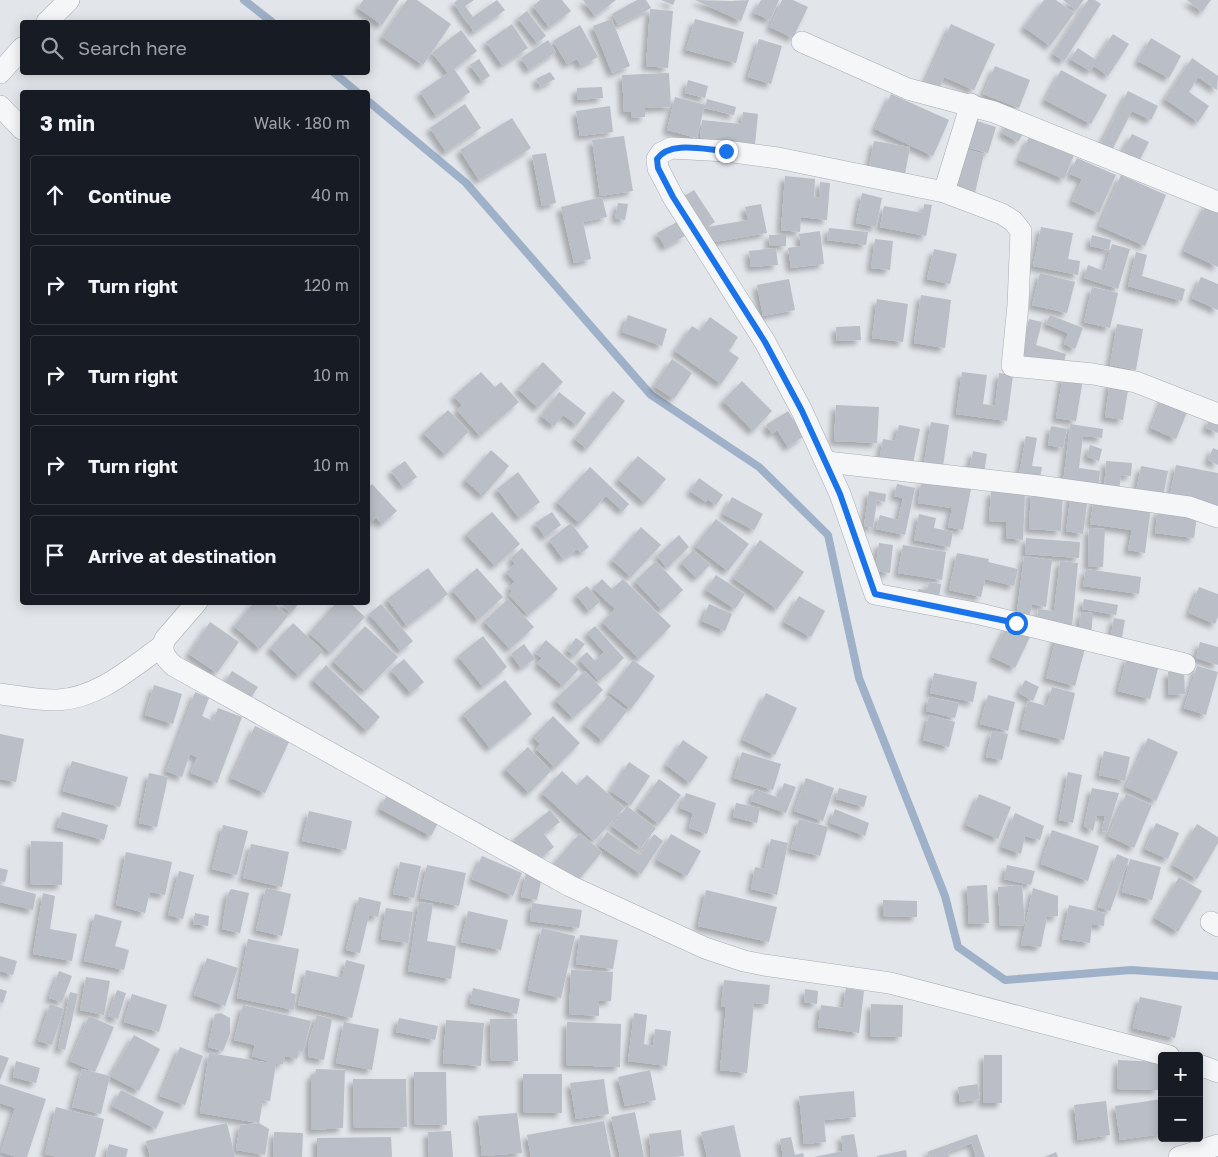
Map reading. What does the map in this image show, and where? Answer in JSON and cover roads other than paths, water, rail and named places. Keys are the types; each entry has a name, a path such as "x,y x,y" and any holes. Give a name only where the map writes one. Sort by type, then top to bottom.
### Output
{"street":[{"path":"49,20 69,0"},
{"path":"802,42 908,89 971,104 1218,202"},
{"path":"0,73 20,50"},
{"path":"944,192 971,104"},
{"path":"0,106 20,127"},
{"path":"1185,664 980,614 875,594 827,462 765,342 673,197 658,168 657,159 661,153 671,148 726,151 778,158 944,192 1002,214 1014,221 1021,231 1018,305 1012,366 1093,374 1136,382 1218,414"},
{"path":"827,462 1039,486 1189,508 1218,517"},
{"path":"0,694 57,700 83,695 108,684 162,646 165,639 194,605"},
{"path":"162,646 164,656 174,666 526,862 570,886 705,948 757,964 890,983 1158,1053"},
{"path":"1203,1066 1218,1072"},
{"path":"1179,1157 1218,1146"}],"waterway":[{"path":"244,0 269,20"},
{"path":"337,75 355,90"},
{"path":"370,103 466,183 651,395 759,467 828,535 859,678 945,896 958,947 1005,980 1131,970 1218,976"}]}
